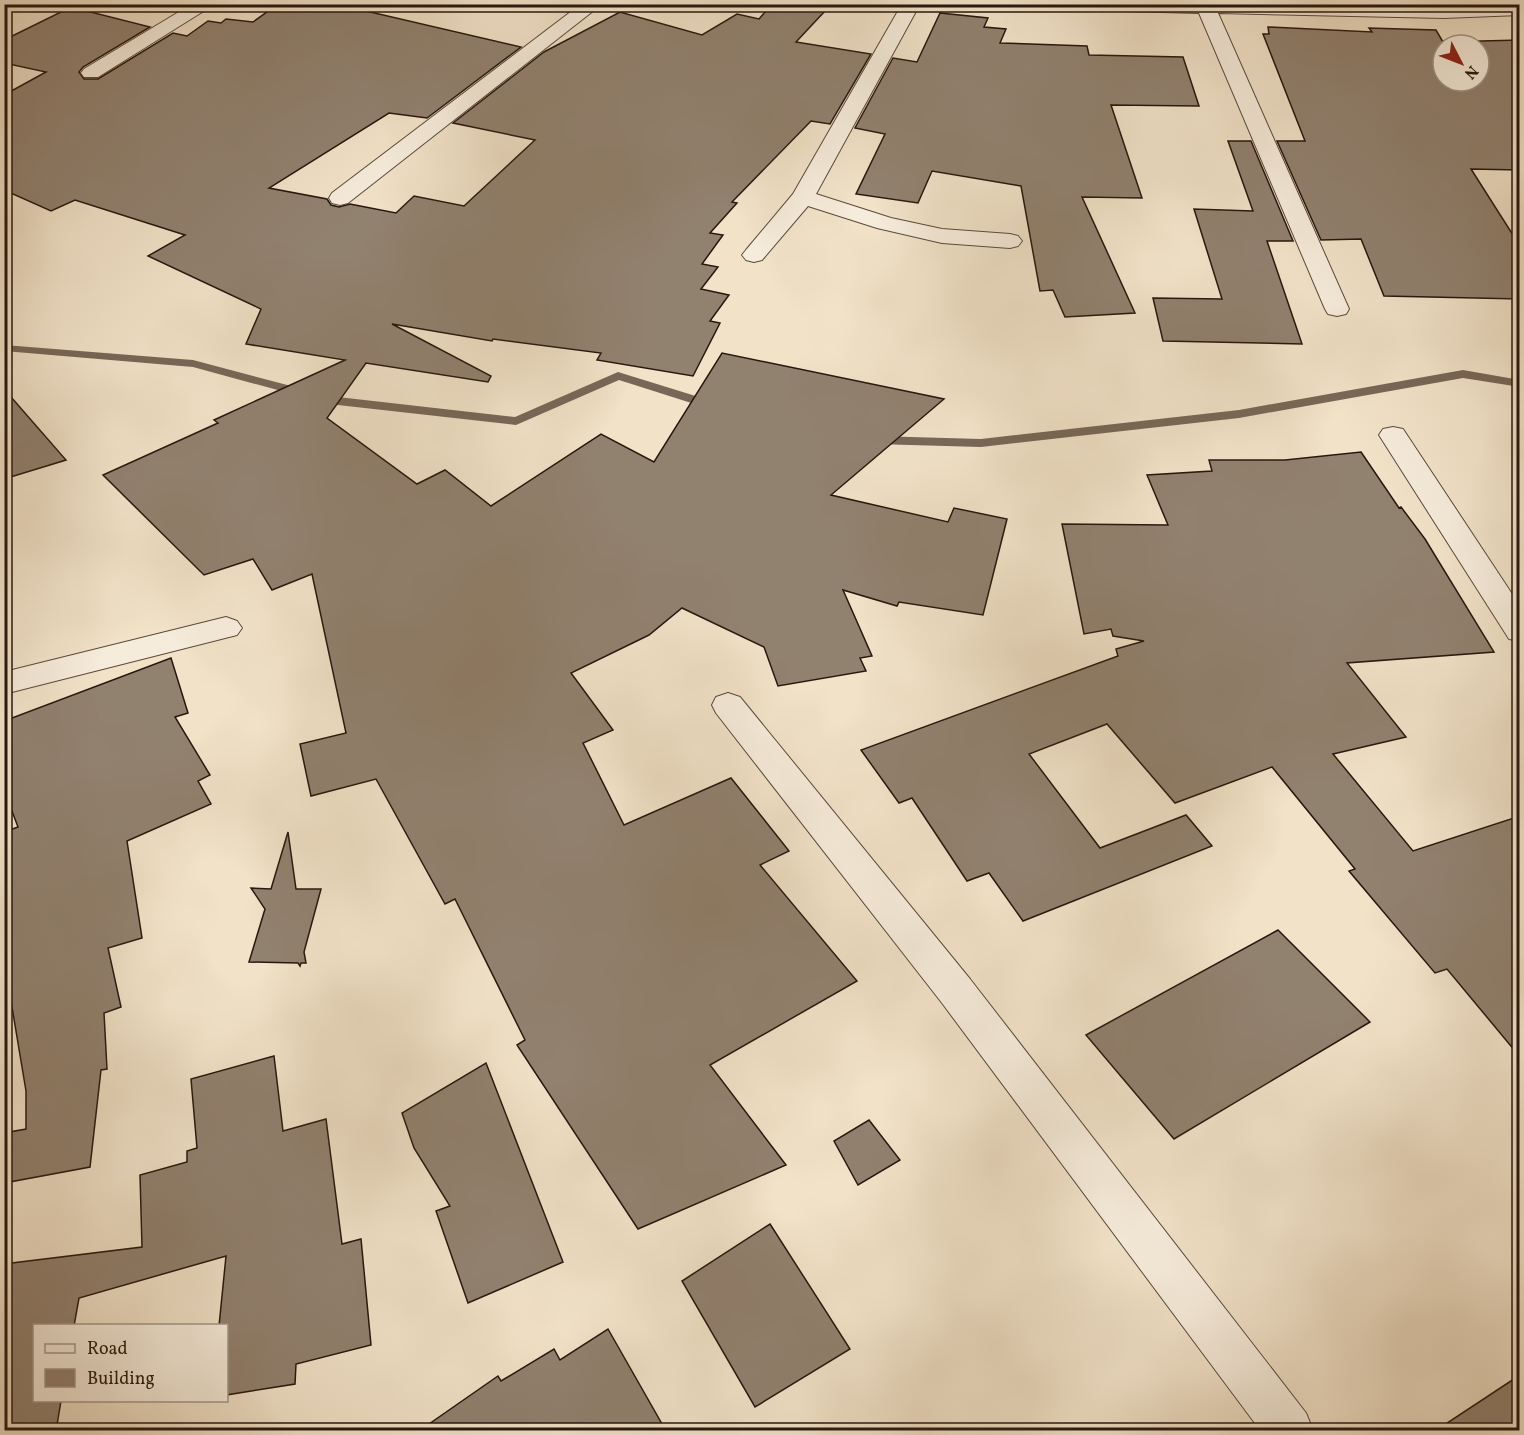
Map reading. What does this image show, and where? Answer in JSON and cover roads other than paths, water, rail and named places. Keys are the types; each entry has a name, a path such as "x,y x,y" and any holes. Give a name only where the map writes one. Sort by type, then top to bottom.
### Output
{"street":[{"path":"92,73 206,4"},
{"path":"340,198 593,4"},
{"path":"754,255 803,197 911,4"},
{"path":"1049,4 1394,7 1444,12 1519,9"},
{"path":"1206,7 1337,309"},
{"path":"803,197 885,223 942,236 1010,241"},
{"path":"1393,435 1520,632"},
{"path":"4,683 226,628"},
{"path":"728,705 956,991 1289,1431"}],"waterway":[{"path":"4,348 193,364 329,400 516,421 618,376 711,405"},
{"path":"875,440 981,443 1239,414 1463,374 1520,384"}]}
